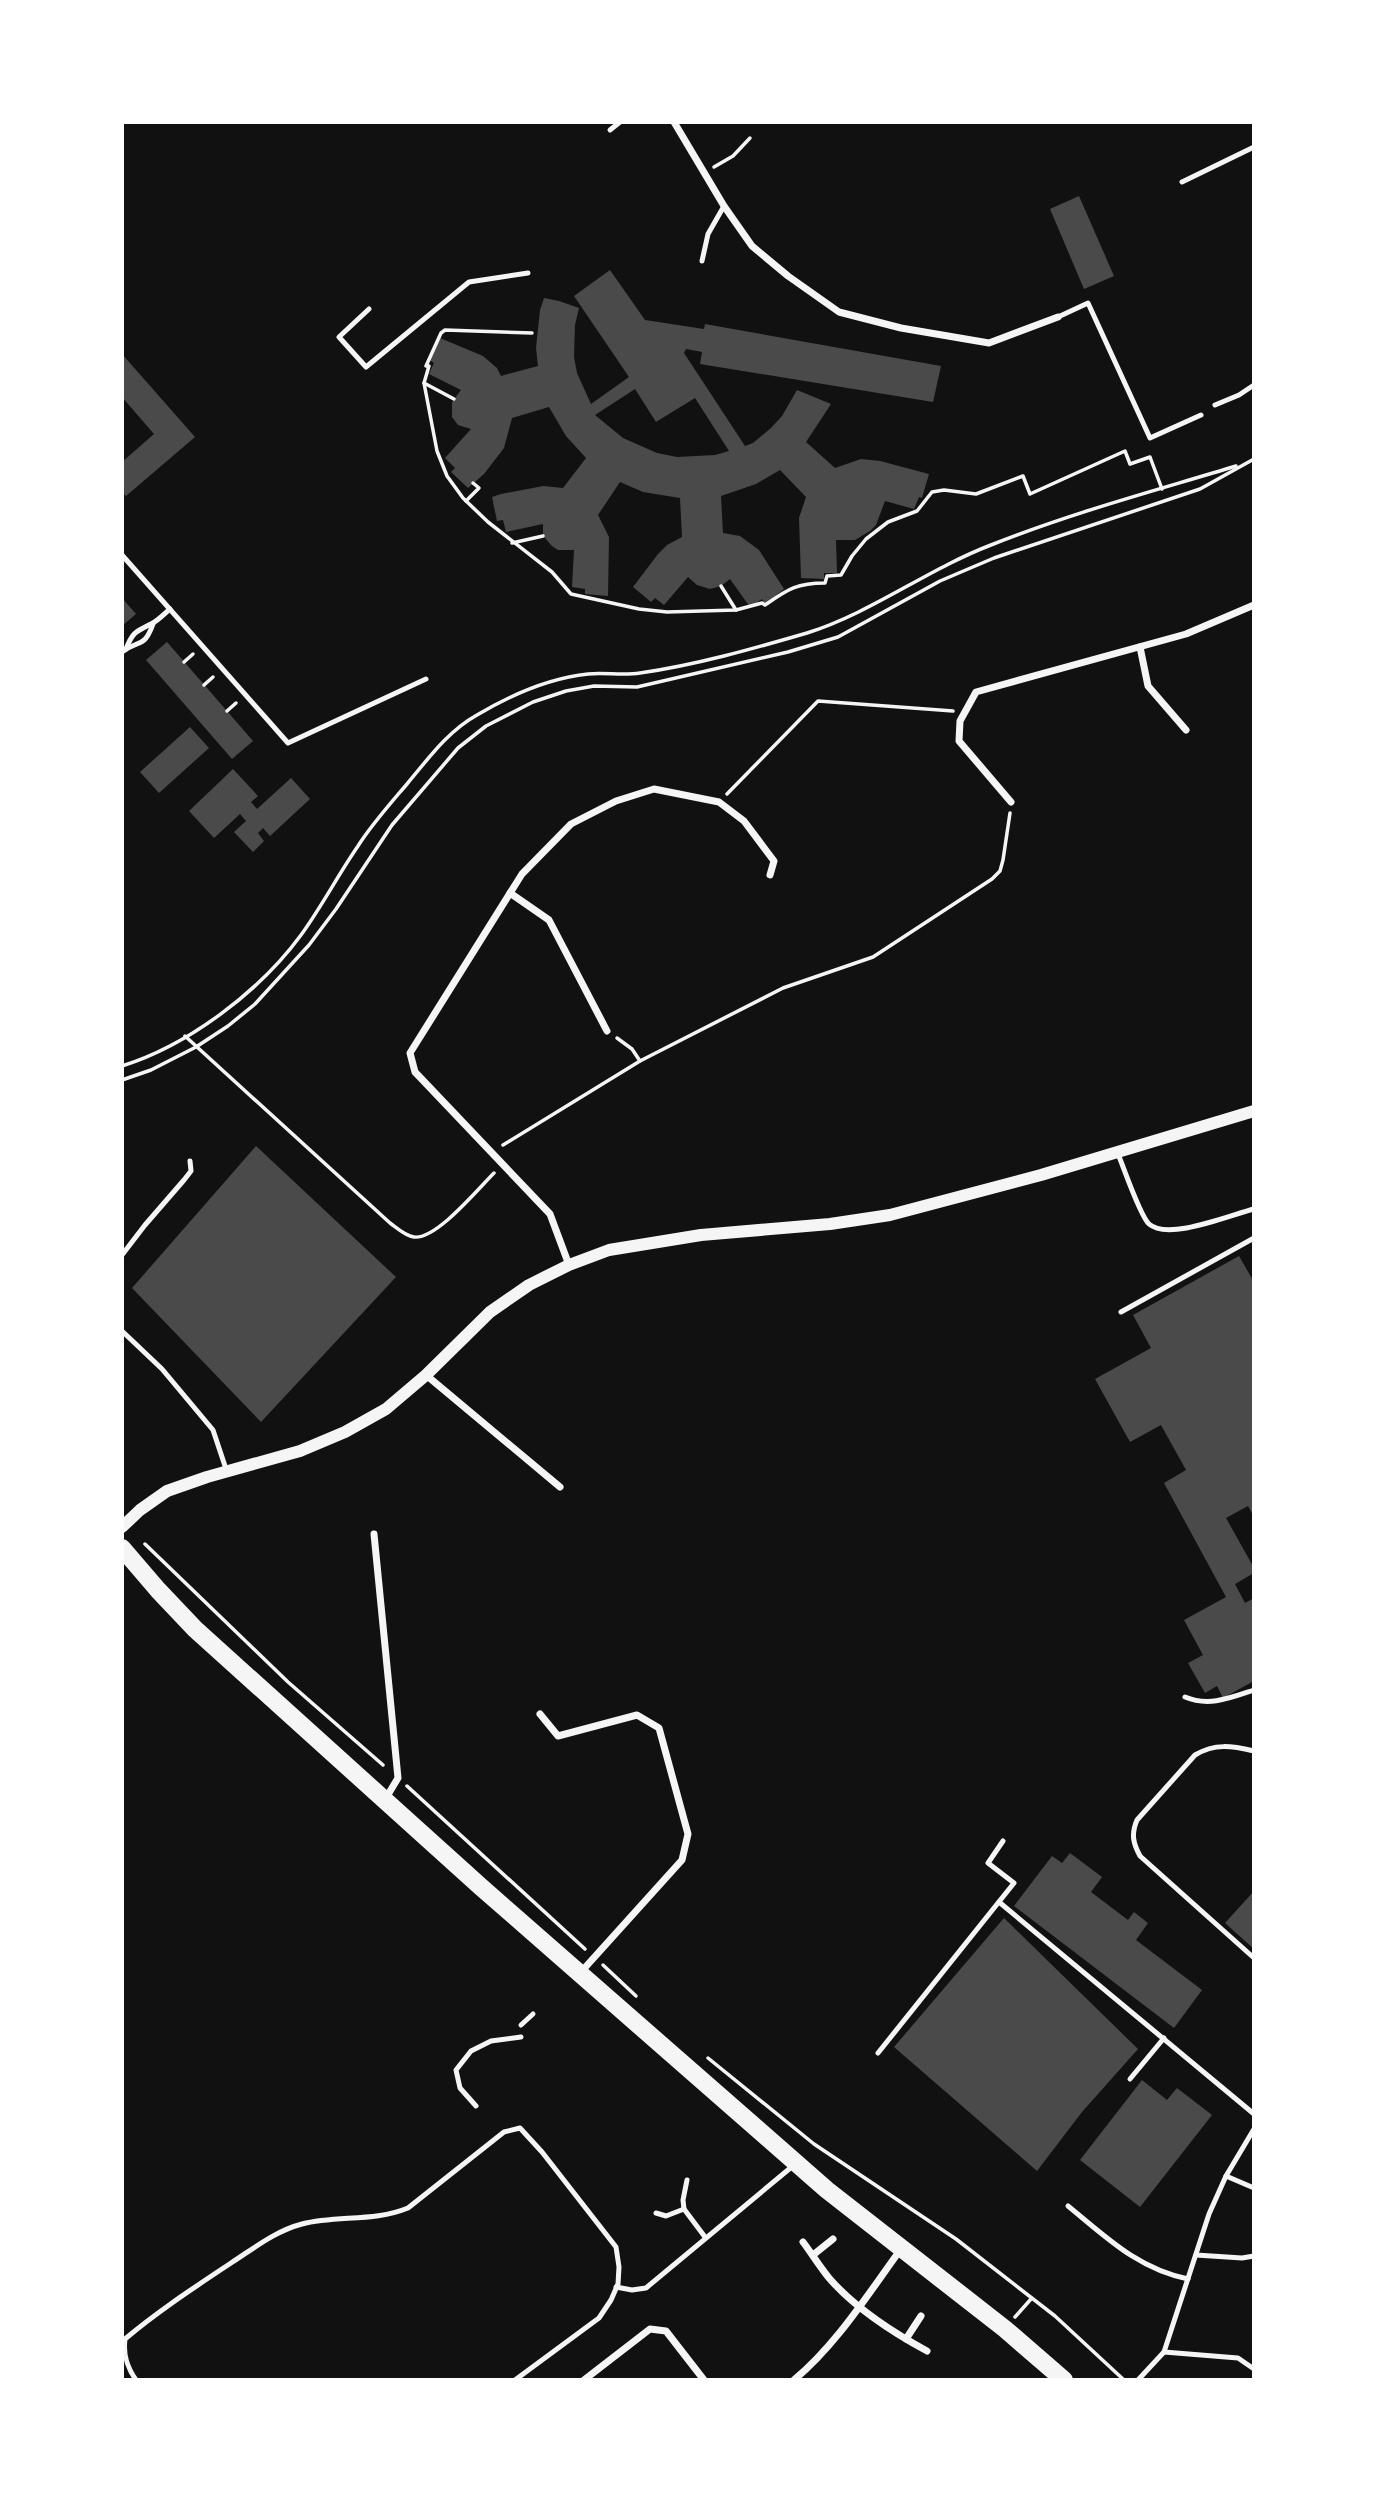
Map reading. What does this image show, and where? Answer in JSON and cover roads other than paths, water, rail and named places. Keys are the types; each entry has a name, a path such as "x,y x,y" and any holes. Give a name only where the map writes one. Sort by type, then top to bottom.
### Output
{"main road":[{"path":"122,1548 195,1629 580,1973 796,2163 1064,2379"}],"street":[{"path":"674,122 724,206 752,246 788,276 839,312 901,328 989,342 1058,317"},
{"path":"1011,802 958,740 960,721 976,692 1186,634 1254,605"},
{"path":"1140,646 1148,686 1186,730"},
{"path":"569,1265 550,1214 415,1072 410,1053 522,874 570,824 616,801 654,789 719,802 744,821 774,861 770,875"},
{"path":"510,893 549,920 607,1031"},
{"path":"122,1527 140,1510 167,1492 300,1451 345,1432 386,1409 426,1376 490,1312 529,1285 569,1265 609,1250 701,1235 830,1224 890,1215 1117,1153 1254,1111"},
{"path":"426,1376 560,1487"},
{"path":"374,1534 398,1778 384,1800"},
{"path":"540,1714 558,1736 638,1715 659,1728 688,1834 682,1860 580,1973"},
{"path":"813,2255 833,2239"},
{"path":"803,2242 830,2279 860,2306 927,2351"},
{"path":"794,2379 811,2365 860,2306 901,2248"},
{"path":"906,2339 921,2316"},
{"path":"584,2379 650,2329 666,2331 704,2379"}],"lane":[{"path":"610,130 620,122"},
{"path":"1182,182 1254,146"},
{"path":"702,261 708,234 724,206"},
{"path":"369,309 339,337 366,367 470,282 528,273"},
{"path":"1058,317 1088,303 1150,438 1201,415"},
{"path":"1215,405 1254,385"},
{"path":"122,555 288,743 426,679"},
{"path":"125,650 139,628 153,624 170,609"},
{"path":"125,650 139,645 148,637 153,624"},
{"path":"1117,1153 1148,1223 1162,1231 1182,1229 1254,1209"},
{"path":"122,1255 191,1171 190,1161"},
{"path":"1121,1312 1254,1238"},
{"path":"122,1331 162,1369 213,1430 227,1472"},
{"path":"1185,1697 1199,1703 1228,1699 1254,1690"},
{"path":"1254,1751 1221,1745 1206,1748 1195,1755 1137,1820 1133,1831 1134,1844 1140,1856 1254,1958"},
{"path":"878,2053 1014,1883 988,1863 1003,1841"},
{"path":"999,1902 1254,2114"},
{"path":"521,2025 533,2014"},
{"path":"476,2106 460,2088 456,2070 471,2050 491,2041 521,2036"},
{"path":"1130,2079 1164,2038"},
{"path":"136,2379 126,2362 124,2339 206,2279 289,2227 319,2220 378,2217 408,2208 504,2132 520,2128 616,2247 619,2267 611,2300 599,2318 515,2379"},
{"path":"1138,2379 1164,2352 1209,2214 1226,2176 1254,2129"},
{"path":"616,2287 632,2290 646,2288 796,2163"},
{"path":"1226,2176 1254,2188"},
{"path":"687,2180 684,2209 705,2237"},
{"path":"1068,2206 1109,2240 1155,2270 1188,2279"},
{"path":"656,2213 666,2216 684,2209"},
{"path":"1196,2255 1242,2258 1254,2256"},
{"path":"1164,2352 1238,2358 1254,2369"}]}
